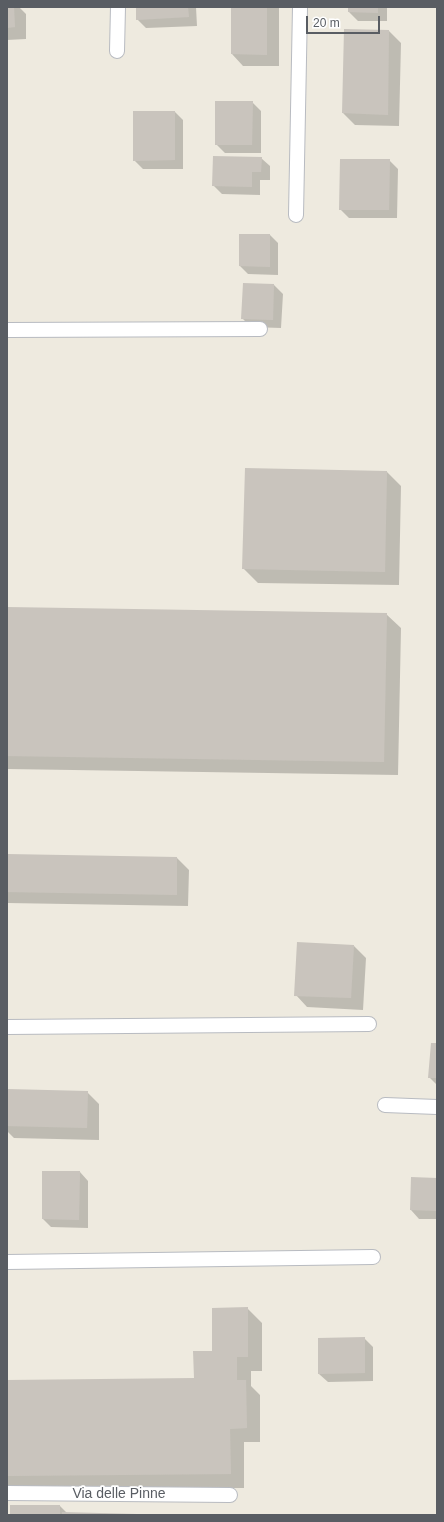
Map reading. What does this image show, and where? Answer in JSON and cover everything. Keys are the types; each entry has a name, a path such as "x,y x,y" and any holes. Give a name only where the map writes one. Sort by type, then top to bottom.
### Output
{"lane":[{"path":"118,7 118,51"},
{"path":"296,215 300,7"},
{"path":"7,330 260,329"},
{"path":"7,1027 369,1024"},
{"path":"385,1105 437,1107"},
{"path":"7,1262 373,1257"},
{"name":"Via delle Pinne","path":"7,1494 230,1495"}],"building":[{"path":"7,7 14,7 15,27 7,28"},
{"path":"136,7 188,7 189,17 136,20"},
{"path":"231,7 267,7 267,55 231,54"},
{"path":"348,7 378,7 378,13 348,12"},
{"path":"344,29 389,30 388,115 342,113"},
{"path":"215,101 253,101 252,145 215,145"},
{"path":"133,111 175,111 175,160 133,161"},
{"path":"213,156 262,157 261,172 252,172 252,187 212,186"},
{"path":"340,159 390,159 389,210 339,210"},
{"path":"239,234 270,234 270,267 239,266"},
{"path":"243,283 274,284 273,320 241,319"},
{"path":"245,468 387,471 385,572 242,569"},
{"path":"7,607 387,613 384,762 7,756"},
{"path":"7,854 177,857 177,895 7,892"},
{"path":"297,942 354,945 351,998 294,996"},
{"path":"431,1043 437,1043 437,1078 428,1078"},
{"path":"7,1089 88,1091 87,1128 7,1126"},
{"path":"42,1171 80,1171 79,1220 42,1219"},
{"path":"411,1177 437,1178 437,1211 410,1210"},
{"path":"248,1307 248,1357 237,1357 237,1380 246,1380 247,1428 230,1429 231,1474 7,1476 7,1380 194,1378 193,1351 212,1351 212,1308"},
{"path":"365,1337 365,1373 318,1374 318,1338"},
{"path":"10,1505 60,1505 60,1515 10,1515"},
{"path":"62,1512 137,1514 137,1515 62,1515"}]}
